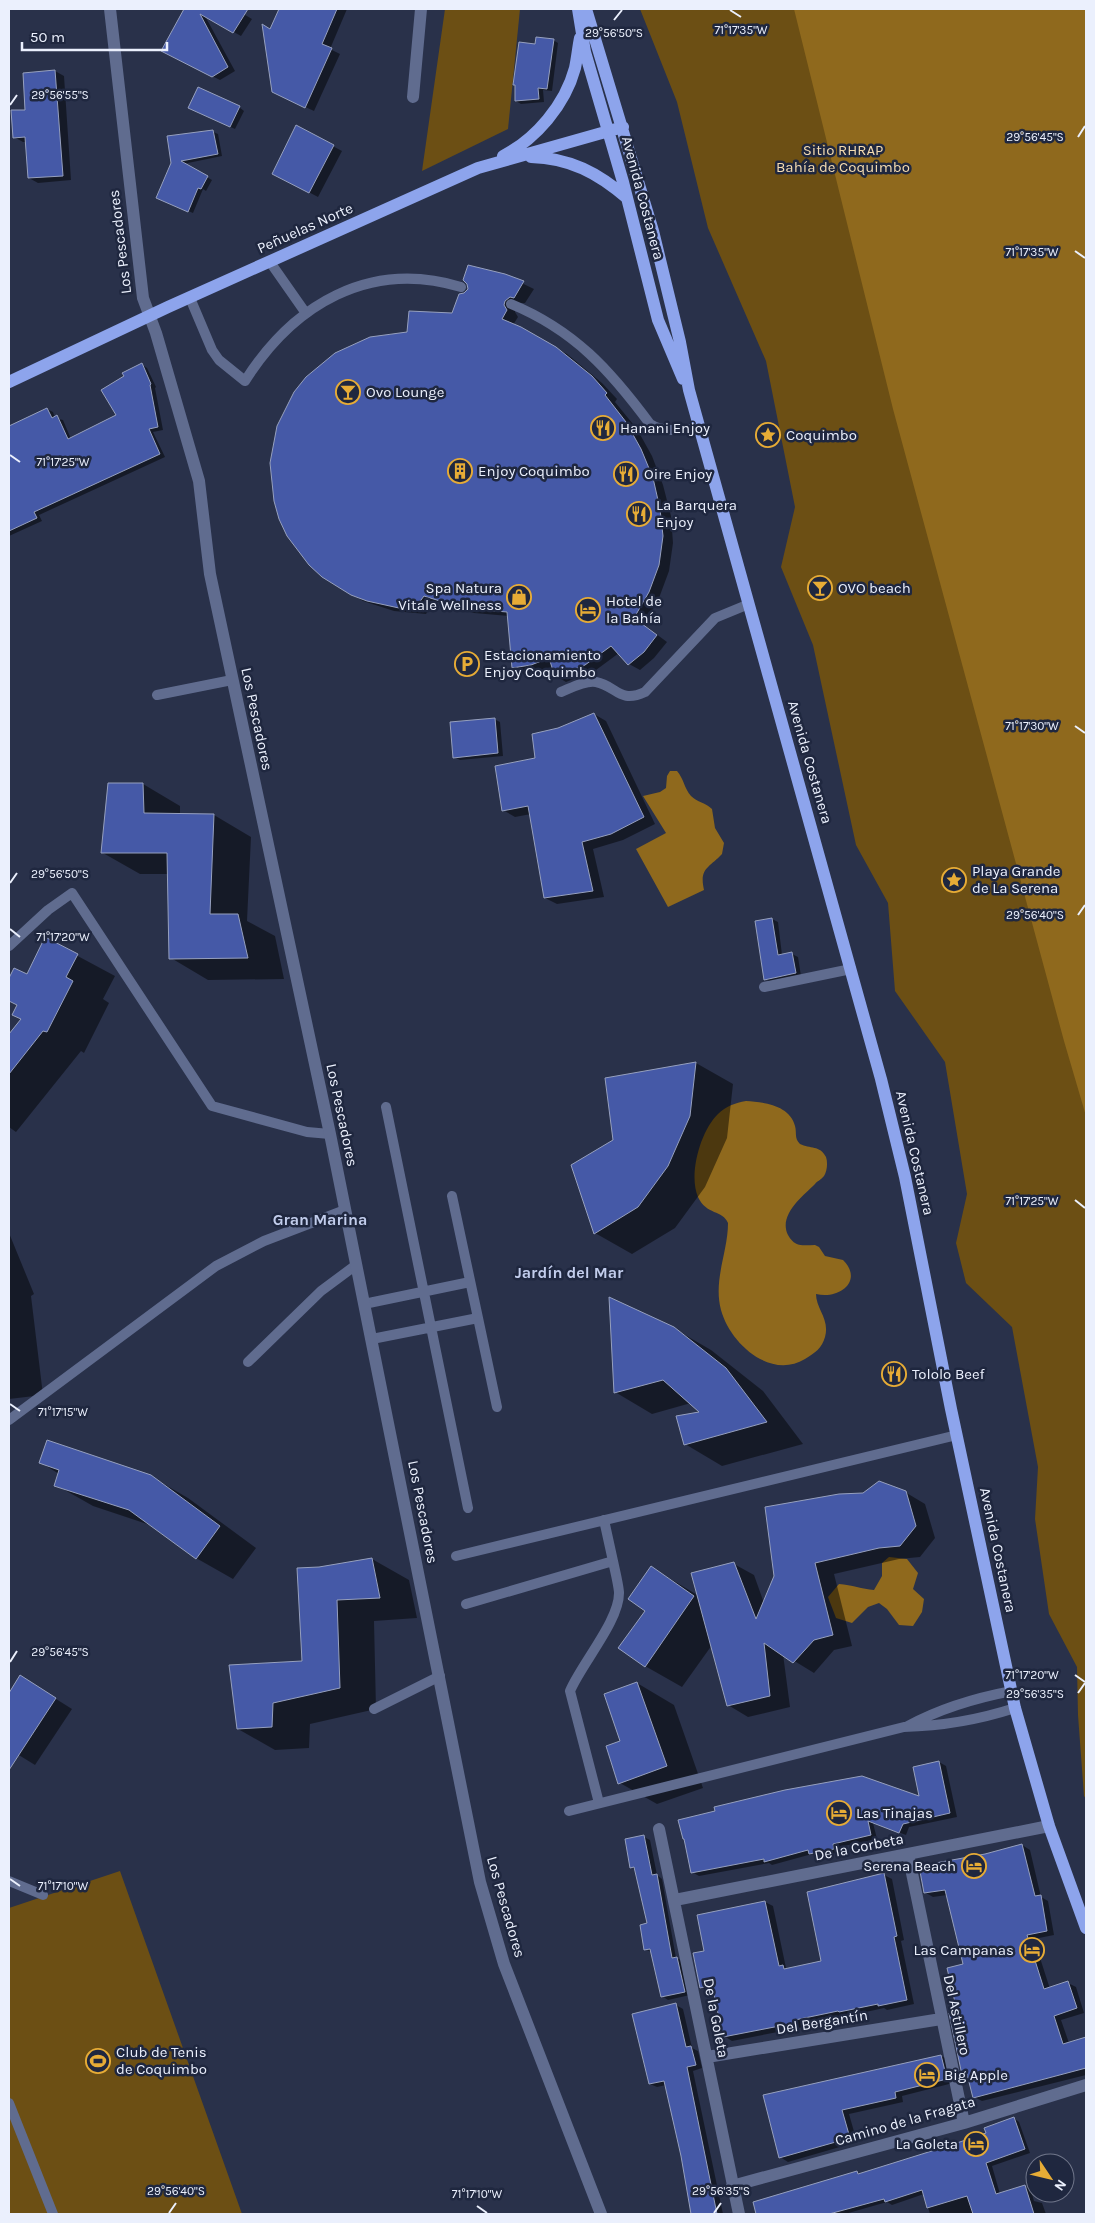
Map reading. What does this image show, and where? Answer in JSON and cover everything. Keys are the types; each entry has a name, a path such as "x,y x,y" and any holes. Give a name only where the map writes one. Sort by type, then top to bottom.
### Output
{"main road":[{"name":"Avenida Costanera","path":"578,9 581,32 627,198 658,320 668,349 689,390"},
{"name":"Avenida Costanera","path":"586,9 653,230 680,342 689,390 881,1079 903,1169 1015,1708 1049,1826 1086,1928"},
{"path":"478,168 510,153 537,131 549,118 570,83 575,68 581,32"},
{"name":"Peñuelas Norte","path":"9,382 150,315 478,168 623,127"},
{"path":"514,158 548,158 581,166 610,184 627,198"}],"street":[{"name":"Los Pescadores","path":"110,9 143,298 150,315 199,481 210,574 330,1134 472,1842 491,1923 504,1964 601,2214"},
{"path":"413,97 421,9"},
{"name":"De la Corbeta","path":"675,1900 1049,1826"},
{"name":"De la Goleta","path":"659,1829 739,2214"},
{"name":"Del Astillero","path":"908,1854 964,2123"},
{"name":"Del Bergantín","path":"707,2057 941,2019"},
{"name":"Camino de la Fragata","path":"732,2186 964,2123 1086,2084"}],"lane":[{"path":"270,262 306,312"},
{"path":"190,298 212,350 219,360 245,382 277,338 306,312 339,293 371,284 419,280 461,287"},
{"path":"511,304 558,328 589,352 616,380 650,424 656,428 671,430 700,428"},
{"path":"561,692 585,683 597,682 620,694 634,697 645,692 715,618 749,604"},
{"path":"158,695 232,680"},
{"path":"9,946 41,916 72,892 212,1106 308,1132 330,1134"},
{"path":"764,987 851,968"},
{"path":"386,1107 468,1508"},
{"path":"452,1196 497,1407"},
{"path":"9,1420 216,1266 264,1241 345,1210"},
{"path":"248,1362 321,1291 356,1265"},
{"path":"364,1304 470,1282"},
{"path":"372,1339 478,1318"},
{"path":"456,1556 957,1435"},
{"path":"599,1803 570,1691 577,1675 612,1618 619,1593 604,1520"},
{"path":"466,1604 613,1561"},
{"path":"374,1709 440,1676"},
{"path":"904,1727 963,1702 1012,1691"},
{"path":"569,1811 904,1727 953,1724 984,1718 1015,1708"},
{"path":"9,1882 42,1895"},
{"path":"9,2103 54,2214"}],"green space":[{"path":"445,9 520,9 508,129 422,171"},
{"name":"Sitio RHRAP Bahía de Coquimbo","path":"640,9 962,9 1086,546 1086,1799 1084,1796 1078,1715 1077,1667 1049,1614 1035,1519 1038,1467 1012,1327 966,1283 956,1243 967,1194 945,1062 895,991 888,903 856,845 813,645 781,567 795,507 766,361 708,228 677,102"},
{"name":"Club de Tenis de Coquimbo","path":"120,1871 242,2214 9,2214 9,1908"}],"shaded area":[{"path":"794,9 1086,9 1086,1116 893,409"},
{"path":"670,771 677,771 691,796 712,809 715,828 724,843 722,854 704,873 704,890 668,907 636,849 666,833 643,796 660,792 666,788 667,776"},
{"path":"746,1101 775,1106 788,1113 795,1126 797,1140 800,1144 818,1149 824,1153 827,1167 824,1176 793,1206 786,1220 786,1228 788,1235 797,1244 815,1245 819,1247 825,1256 843,1260 849,1268 851,1275 850,1282 840,1291 825,1295 816,1294 826,1325 824,1341 812,1355 792,1364 778,1365 765,1361 753,1355 733,1335 721,1310 719,1299 720,1277 728,1223 722,1216 701,1203 695,1187 695,1165 706,1130 724,1109"},
{"path":"889,1557 907,1559 918,1573 913,1589 924,1599 922,1612 913,1626 899,1625 887,1609 879,1603 868,1607 852,1623 836,1618 828,1597 839,1584 874,1590 882,1576 882,1563"}],"building":[{"path":"184,9 248,9 233,33 200,14 228,67 212,77 161,51"},
{"path":"279,9 337,9 322,44 332,48 305,108 272,92 262,24 270,29"},
{"path":"536,37 554,39 547,89 538,88 539,99 515,101 515,85 513,85 519,42 535,44"},
{"path":"55,70 63,176 28,178 25,137 13,138 11,110 25,110 23,73"},
{"path":"198,87 240,106 230,127 188,108"},
{"path":"296,125 334,145 309,193 272,174"},
{"path":"213,130 218,154 181,161 208,176 201,189 198,188 188,212 156,198 171,163 167,136"},
{"name":"Enjoy Coquimbo","path":"468,265 505,274 524,281 514,298 510,297 505,301 504,305 507,310 502,319 521,327 556,347 592,376 607,393 605,395 626,422 641,449 653,478 660,509 663,536 659,565 649,592 634,618 657,635 644,652 628,665 611,646 585,665 555,677 549,658 531,665 512,668 507,612 462,608 424,596 415,608 399,608 367,601 351,595 322,577 309,565 287,536 279,519 274,501 270,463 277,426 294,392 306,377 335,353 370,337 407,332 409,311 452,313 459,294 464,293 468,289 467,284 463,280"},
{"path":"142,363 151,384 158,427 149,429 160,454 34,512 37,518 9,531 9,426 47,408 52,418 57,415 68,439 116,415 101,390 124,376 122,373"},
{"path":"594,713 644,817 611,834 582,842 593,891 544,898 528,806 502,811 495,766 535,758 532,734 558,728"},
{"path":"495,718 498,753 453,758 450,722"},
{"path":"108,783 143,783 144,813 214,814 210,914 238,914 248,958 169,959 167,853 101,853"},
{"path":"772,918 778,955 792,952 796,973 764,980 755,921"},
{"path":"45,937 78,954 66,977 73,981 47,1032 43,1031 9,1074 9,1034 21,1019 12,1015 17,1005 9,1001 9,978 14,968 27,974"},
{"path":"696,1062 690,1116 668,1166 638,1207 594,1234 571,1165 613,1140 605,1078"},
{"path":"609,1297 674,1327 726,1368 767,1422 684,1445 676,1416 699,1412 663,1380 614,1393"},
{"path":"47,1440 151,1475 220,1526 196,1559 129,1510 54,1486 59,1470 39,1463"},
{"path":"879,1481 906,1491 916,1526 900,1546 879,1548 815,1563 833,1635 814,1640 793,1663 764,1643 770,1696 727,1706 691,1573 734,1562 756,1619 774,1576 765,1507 839,1494 863,1493"},
{"path":"372,1558 380,1598 337,1600 340,1688 273,1703 272,1727 237,1729 229,1665 302,1661 297,1568 319,1567"},
{"path":"651,1566 694,1596 645,1667 618,1648 645,1611 628,1599"},
{"path":"20,1675 56,1698 9,1770 9,1693"},
{"path":"637,1682 667,1766 618,1784 606,1746 620,1741 604,1694"},
{"path":"939,1761 950,1813 903,1824 899,1833 868,1821 871,1835 833,1844 834,1849 809,1854 808,1850 764,1862 764,1859 691,1873 678,1820 715,1811 714,1807 785,1790 862,1776 919,1796 913,1767"},
{"path":"644,1835 652,1875 657,1874 672,1958 677,1957 685,1992 661,1997 650,1949 644,1950 640,1925 647,1923 634,1867 630,1868 625,1839"},
{"path":"1022,1844 1035,1896 1041,1895 1047,1931 1027,1935 1044,1989 1068,1981 1077,2008 1054,2016 1063,2044 1086,2037 1086,2068 973,2098 967,2074 962,2075 949,2013 957,2011 947,1968 963,1964 945,1890 924,1893 919,1866 985,1854"},
{"path":"884,1873 897,1936 894,1937 907,2000 838,2011 795,2020 795,2023 723,2037 712,1985 700,1988 693,1953 704,1951 697,1915 765,1901 779,1966 783,1965 784,1969 821,1961 807,1892"},
{"path":"676,2003 686,2047 691,2046 696,2065 687,2067 717,2214 691,2214 681,2156 664,2081 649,2084 632,2014"},
{"path":"941,2055 947,2079 895,2092 896,2098 842,2110 850,2138 779,2158 763,2095"},
{"path":"1014,2117 1025,2149 986,2163 996,2194 1025,2185 1025,2203 1031,2203 1034,2214 973,2214 967,2196 927,2208 922,2190 885,2202 884,2199 829,2214 756,2214 753,2202 857,2171 858,2174 951,2145 986,2133 984,2128"}],"place":[{"name":"Ovo Lounge","path":"348,392"},
{"name":"Hanani Enjoy","path":"603,428"},
{"name":"Coquimbo","path":"768,435"},
{"name":"Enjoy Coquimbo","path":"460,471"},
{"name":"Oire Enjoy","path":"626,474"},
{"name":"La Barquera Enjoy","path":"639,514"},
{"name":"OVO beach","path":"820,588"},
{"name":"Spa Natura Vitale Wellness","path":"519,597"},
{"name":"Hotel de la Bahía","path":"588,610"},
{"name":"Estacionamiento Enjoy Coquimbo","path":"467,664"},
{"name":"Playa Grande de La Serena","path":"954,880"},
{"name":"Tololo Beef","path":"894,1374"},
{"name":"Las Tinajas","path":"839,1813"},
{"name":"Serena Beach","path":"974,1866"},
{"name":"Las Campanas","path":"1032,1950"},
{"name":"Club de Tenis de Coquimbo","path":"98,2061"},
{"name":"Big Apple","path":"927,2075"},
{"name":"La Goleta","path":"976,2144"}],"district":[{"name":"Gran Marina","path":"320,1219"},
{"name":"Jardín del Mar","path":"569,1272"}]}
